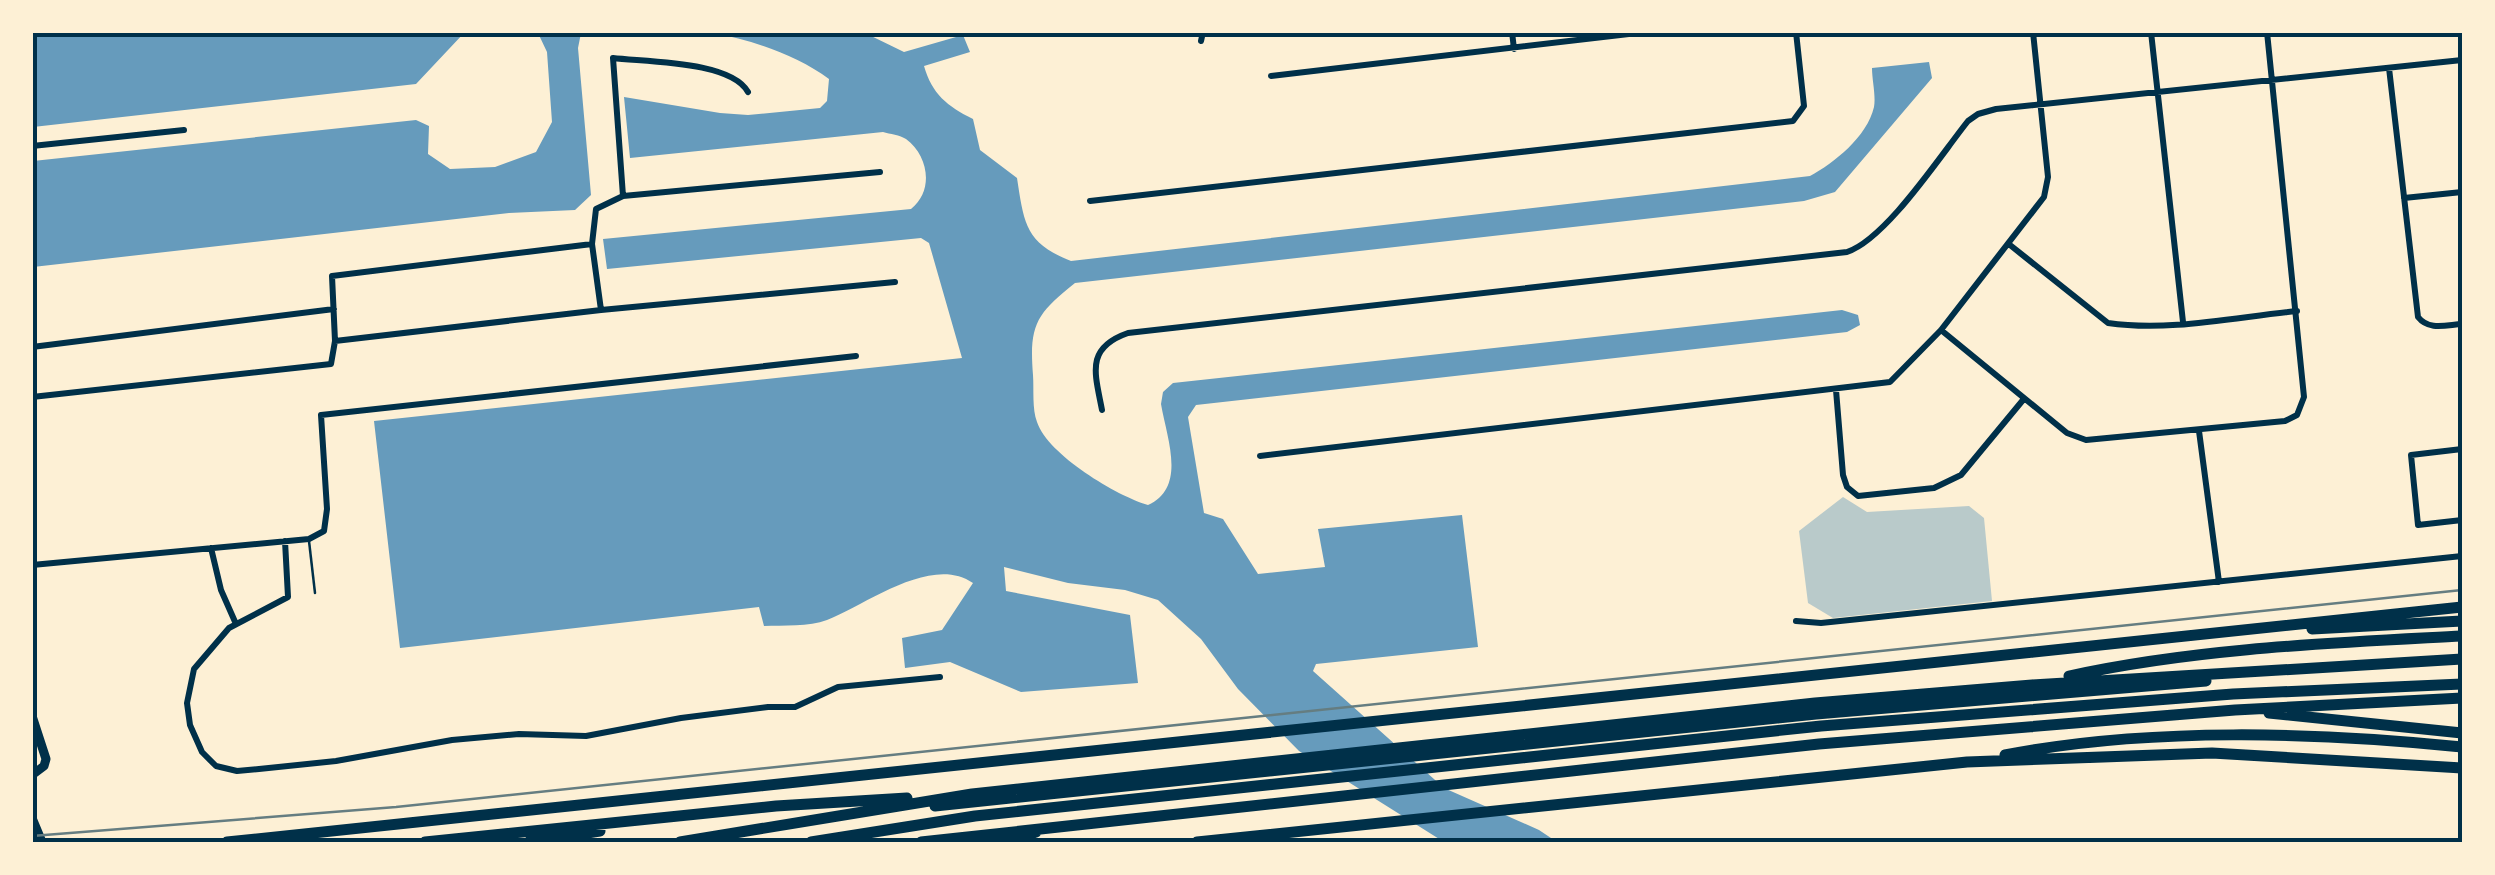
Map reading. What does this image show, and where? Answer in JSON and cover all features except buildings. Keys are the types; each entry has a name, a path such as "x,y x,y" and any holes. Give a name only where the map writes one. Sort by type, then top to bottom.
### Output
{"highway":[{"path":"227,842 1812,678 2462,606"},
{"path":"2251,631 2462,620"},
{"path":"2032,684 2125,664 2462,636"},
{"path":"724,842 974,804 2032,684 2462,663"},
{"path":"1815,708 2462,663"},
{"path":"812,842 974,804 1382,772 1821,726 2233,694 2462,684"},
{"path":"920,842 1820,744 2235,710 2462,698"},
{"path":"2235,710 2462,733"},
{"path":"1967,762 2092,744 2225,737 2324,737 2462,747"},
{"path":"1197,842 1967,762 2212,753 2462,768"},
{"path":"424,842 854,798 946,797 974,804"},
{"path":"680,842 946,797"},
{"path":"529,842 678,816"},
{"path":"1006,842 1059,825"}],"main road":[{"path":"32,716 46,759 44,766 32,775"},
{"path":"32,818 42,842"}],"street":[{"path":"1512,32 1514,49"},
{"path":"1271,76 1646,32"},
{"path":"1090,201 1794,121 1804,106 1796,32"},
{"path":"1260,456 1890,382 1941,330 2044,197 2048,177 2033,32"},
{"path":"2151,32 2183,322"},
{"path":"1941,330 2066,433 2086,440 2285,421 2296,414 2304,397 2267,32"},
{"path":"623,196 613,58 712,69 742,82 748,92"},
{"path":"1102,410 1095,373 1098,353 1107,341 1128,333 1858,248 1881,230 1968,122 1978,114 1996,109 2462,60"},
{"path":"2390,68 2418,316 2434,327 2462,324"},
{"path":"32,146 184,130"},
{"path":"602,310 592,244 596,209 623,196 880,172"},
{"path":"2404,198 2462,192"},
{"path":"32,397 331,364 335,342 332,276 592,244"},
{"path":"2010,244 2108,324 2127,326 2297,311"},
{"path":"335,342 602,310 895,282"},
{"path":"32,347 334,309"},
{"path":"32,565 309,539 324,532 327,523 321,414 856,356"},
{"path":"1836,390 1844,475 1847,487 1858,496 1934,488 1961,475 2023,400"},
{"path":"2199,431 2218,582"},
{"path":"2462,449 2411,455 2418,525 2462,520"},
{"path":"286,541 288,597 229,628 194,669 187,702 190,725 202,752 216,766 237,770 336,761 452,740 519,734 586,736 681,718 768,706 796,707 838,686 940,677"},
{"path":"212,548 221,590 236,624"},
{"path":"1796,620 1821,623 2462,556"}],"lane":[{"path":"309,539 315,593"}],"shaded area":[{"path":"1843,497 1867,512 1969,506 1984,518 1992,601 1833,618 1808,603 1799,531"}],"water":[{"path":"32,33 464,33 416,84 33,127"},
{"path":"538,33 581,33 578,48 591,195 575,210 509,213 33,267 33,161 416,120 429,126 428,154 450,169 495,167 536,152 552,122 547,52"},
{"path":"713,33 865,33 904,52 963,35 970,52 924,66 931,84 948,104 973,119 980,150 1017,178 1025,219 1036,239 1071,261 1810,176 1839,156 1864,129 1874,107 1872,68 1929,62 1932,78 1835,192 1804,201 1075,283 1051,303 1038,322 1032,344 1034,411 1044,435 1085,472 1148,505 1160,497 1171,474 1161,404 1163,392 1173,383 1842,310 1858,315 1860,325 1847,332 1196,405 1188,417 1204,513 1223,519 1258,574 1325,567 1318,529 1462,515 1478,647 1316,664 1313,671 1444,788 1539,830 1557,842 1444,842 1299,751 1238,689 1201,639 1158,600 1004,567 1006,591 1130,615 1138,683 1021,692 950,662 905,668 902,638 942,630 973,583 939,574 900,585 812,624 764,626 759,607 400,648 374,421 962,358 929,243 921,238 607,269 603,239 911,209 923,193 926,174 920,155 906,139 883,132 630,158 624,97 748,115 820,108 827,101 829,79 816,70 774,50"}],"railway":[{"path":"32,836 396,807 2462,590"}]}
